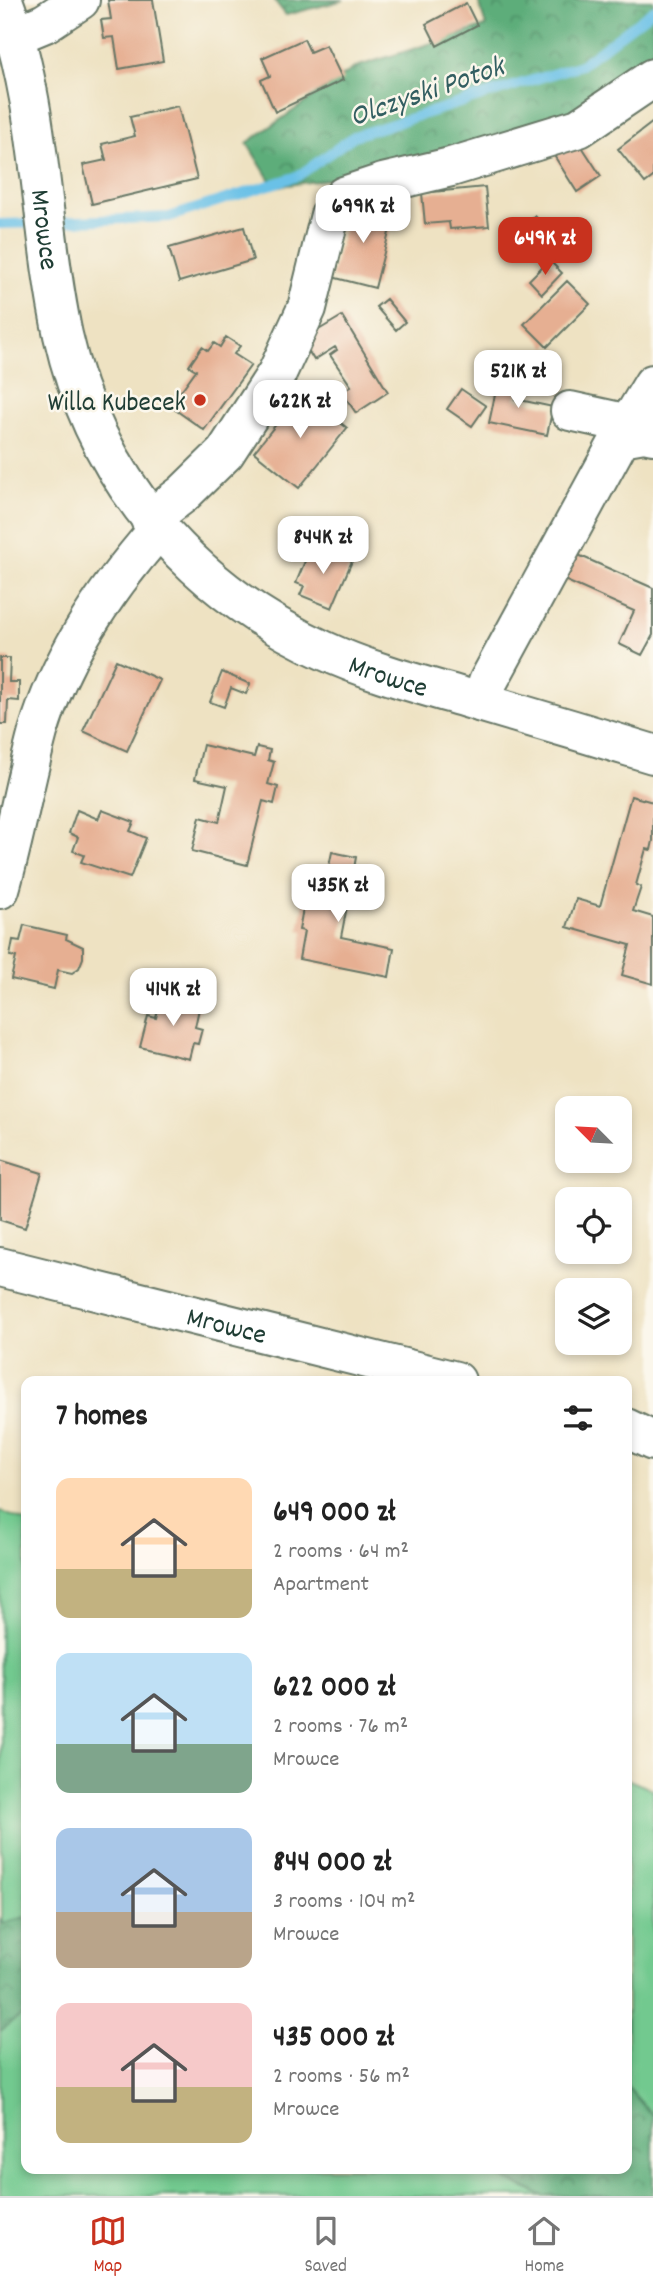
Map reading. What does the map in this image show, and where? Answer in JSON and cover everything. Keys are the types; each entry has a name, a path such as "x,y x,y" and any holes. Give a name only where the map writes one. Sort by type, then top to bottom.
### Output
{"street":[{"path":"9,17 45,23 79,0"},
{"name":"Mrowce","path":"9,17 30,98 54,283 64,337 89,417 120,477 154,525 214,583 257,615 293,636 359,665 653,754"},
{"path":"0,889 18,824 38,731 66,660 154,525 225,453 277,373 307,308 330,215 344,195 451,167 579,128 653,78"},
{"path":"482,703 488,682 634,432 653,384"},
{"path":"570,411 634,432"},
{"name":"Mrowce","path":"0,1267 436,1376"},
{"path":"632,1431 653,1441"}],"green space":[{"path":"274,0 344,0 286,15"},
{"path":"478,0 653,0 653,73 578,125 409,168 274,187 247,143 356,67 486,26"},
{"path":"0,1511 21,1520 21,1918 2,1923"},
{"path":"632,1781 653,1790 653,2116 632,2093"},
{"path":"21,1918 21,2016 0,2031 0,1919 3,1923"},
{"path":"21,2016 21,2174 493,2174 544,2196 0,2196 0,2031"},
{"path":"632,2093 653,2116 653,2196 544,2196 493,2174 632,2174"}],"building":[{"path":"108,0 153,0 163,61 119,69 114,37 104,38 101,20 111,19"},
{"path":"466,3 477,25 437,46 426,24"},
{"path":"304,39 310,52 326,45 343,80 275,112 261,80 270,76 262,58"},
{"path":"178,106 197,179 92,204 83,165 106,160 102,144 135,136 130,117"},
{"path":"653,122 653,177 645,183 618,149"},
{"path":"579,142 601,176 577,192 555,157"},
{"path":"485,187 489,226 450,229 449,222 425,224 422,193"},
{"path":"351,202 394,213 375,288 332,277"},
{"path":"535,216 550,232 533,247 519,231"},
{"path":"244,227 253,260 179,282 169,248"},
{"path":"549,260 562,273 542,294 529,280"},
{"path":"567,281 590,304 547,347 524,324"},
{"path":"386,299 405,322 396,330 376,307"},
{"path":"342,316 388,392 356,413 342,392 351,386 330,355 337,350 335,347 314,360 302,340"},
{"path":"226,337 240,346 234,354 251,365 204,430 170,406 196,370 189,366 202,347 208,351 214,343 220,347"},
{"path":"499,376 519,380 515,399 553,407 547,435 489,423"},
{"path":"461,389 486,406 472,426 447,409"},
{"path":"302,392 347,428 299,488 254,452"},
{"path":"312,544 352,561 332,608 300,595 304,586 296,583"},
{"path":"576,554 653,588 653,635 642,655 619,644 634,611 564,580"},
{"path":"0,658 10,658 9,682 19,682 19,701 8,700 7,724 0,724"},
{"path":"116,660 160,680 127,751 83,731"},
{"path":"222,672 250,684 246,694 231,688 224,707 210,702"},
{"path":"203,745 254,757 257,747 270,750 268,760 274,762 268,784 278,787 274,804 263,801 247,865 192,851 200,817 219,822 227,786 195,779"},
{"path":"631,796 653,802 653,841 651,850 646,849 636,885 641,887 633,911 653,917 653,984 622,975 630,945 567,927 576,899 600,906"},
{"path":"77,810 98,819 102,810 134,822 130,831 146,838 130,878 81,862 84,855 73,851 78,837 69,833"},
{"path":"332,852 356,857 352,880 361,882 358,897 349,896 341,937 394,948 389,977 299,959 304,931 299,930 306,893 311,894 315,874 327,876"},
{"path":"24,925 67,935 66,939 83,947 79,968 72,973 58,970 54,989 11,979 16,957 10,956 13,940 20,941"},
{"path":"162,994 200,1004 195,1027 202,1029 198,1044 193,1043 189,1059 140,1047 148,1016 156,1018"},
{"path":"0,1160 42,1173 25,1228 0,1220"}],"waterway":[{"name":"Olczyski Potok","path":"55,222 169,217 298,176 354,136 581,65 653,10"},
{"name":"Olczyski Potok","path":"0,224 39,223"}],"place":[{"name":"Willa Kubecek","path":"200,400"}]}
